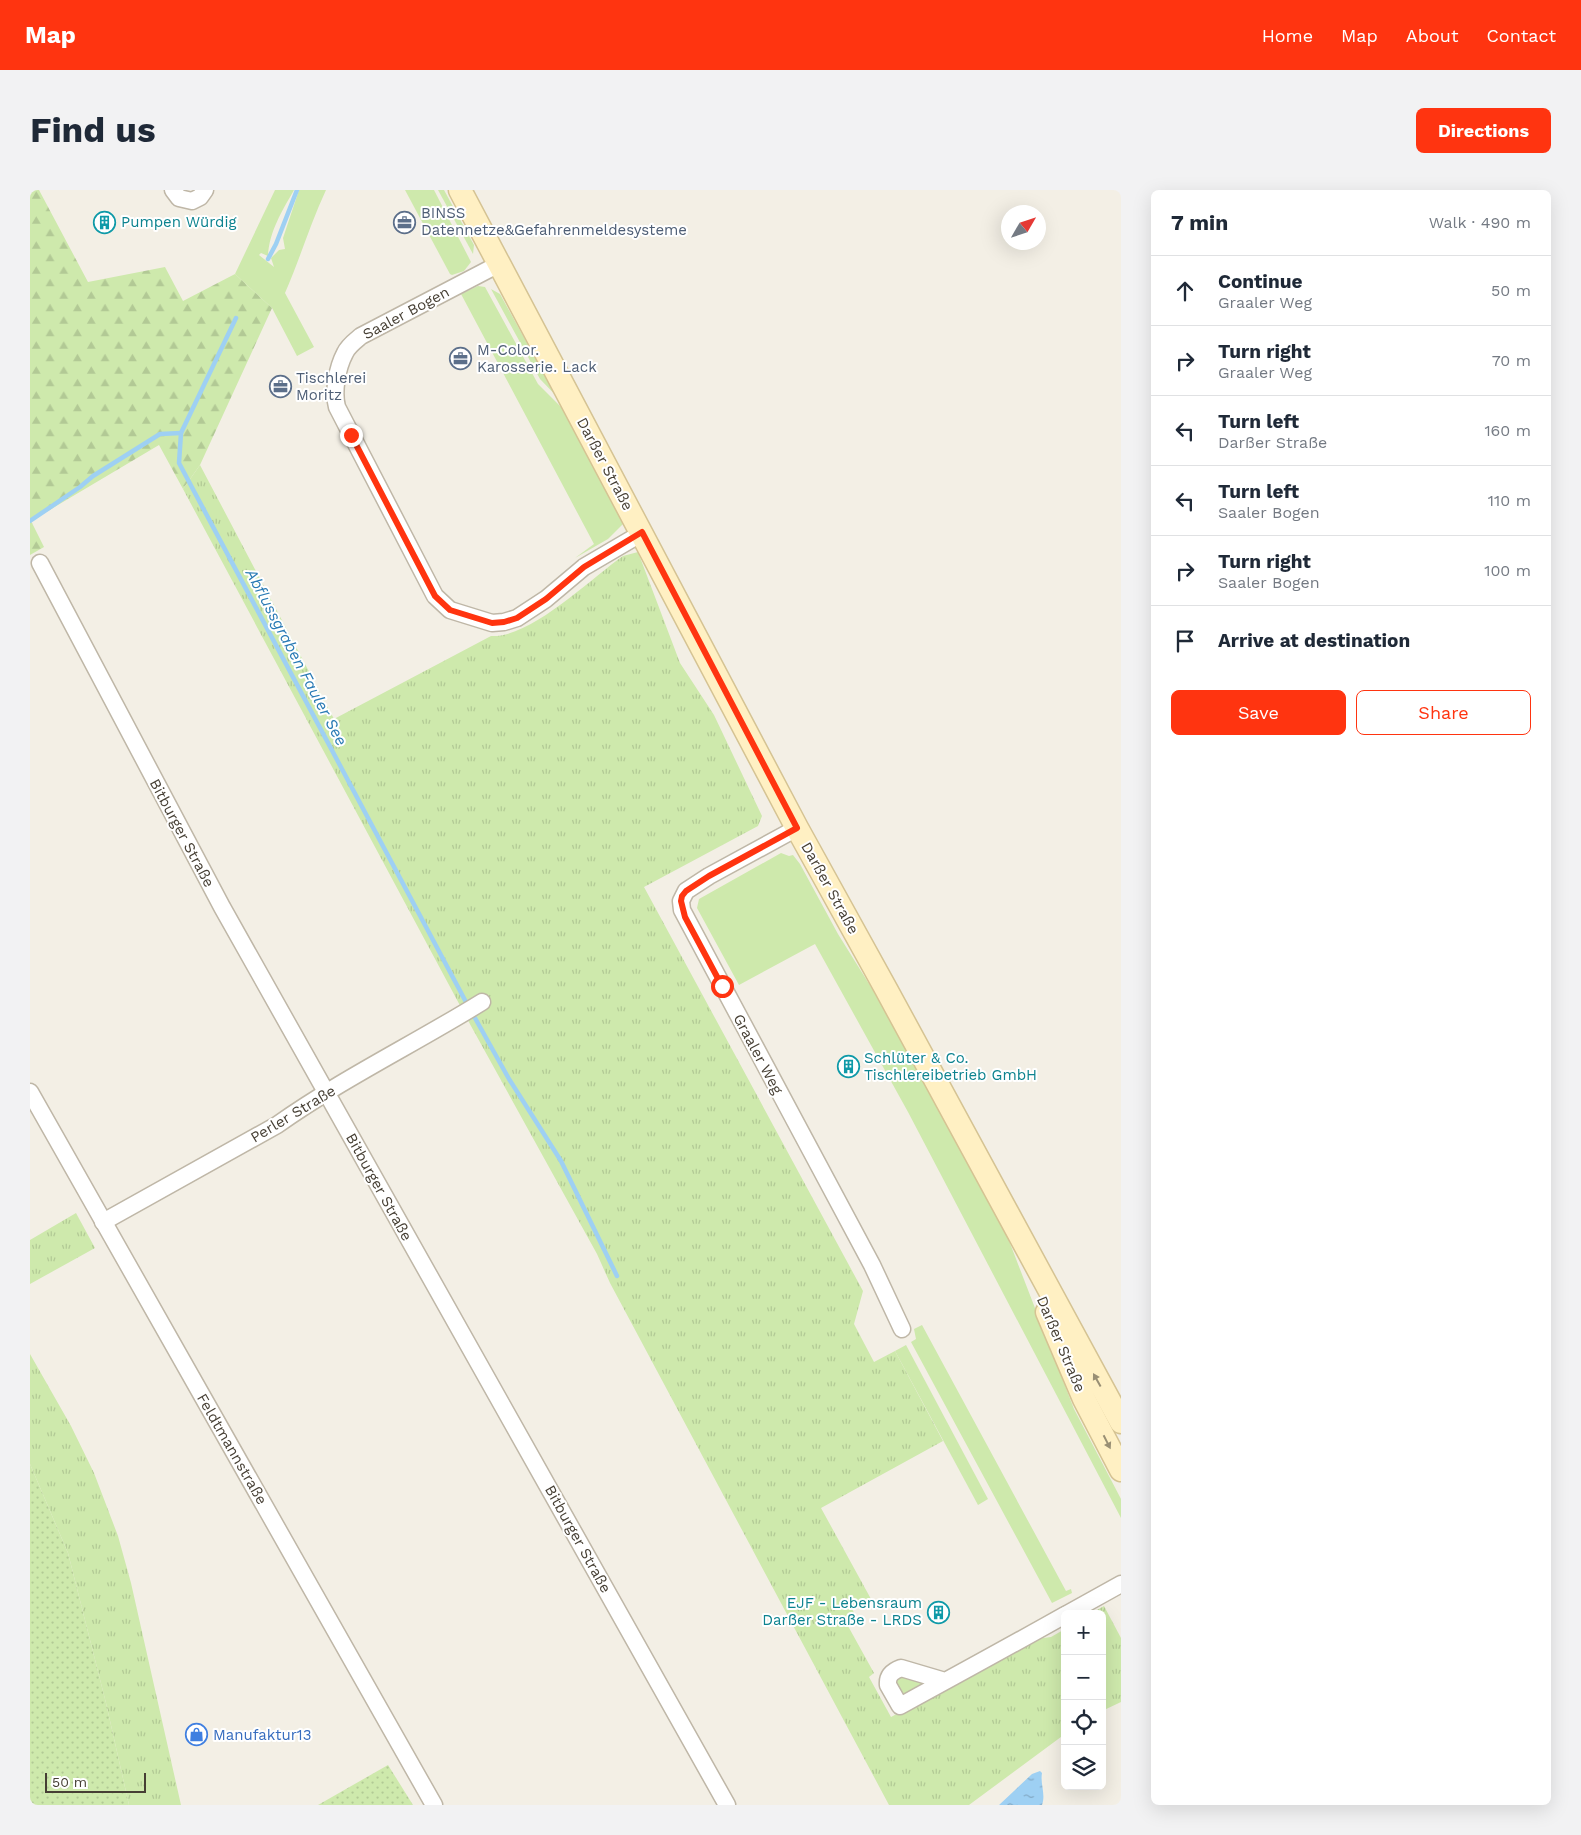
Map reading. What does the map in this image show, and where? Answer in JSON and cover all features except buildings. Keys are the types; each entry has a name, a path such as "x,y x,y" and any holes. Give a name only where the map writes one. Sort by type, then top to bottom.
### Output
{"main road":[{"name":"Darßer Straße","path":"460,190 797,828 1121,1422"},
{"name":"Darßer Straße","path":"1008,1213 1056,1335 1084,1399 1121,1470"}],"street":[{"path":"173,190 179,198 192,201 200,197 205,190"},
{"name":"Saaler Bogen","path":"499,264 361,336 344,354 335,386 334,397 337,408 435,596 450,610 492,623 517,618 546,599 584,567 642,532"},
{"name":"Bitburger Straße","path":"40,563 222,907 727,1805"},
{"name":"Graaler Weg","path":"797,828 709,876 686,891 681,901 682,910 872,1265 902,1329"},
{"name":"Perler Straße","path":"103,1222 277,1125 304,1106 482,1002"},
{"name":"Feldtmannstraße","path":"30,1092 434,1805"},
{"path":"1073,1610 1121,1584"},
{"path":"945,1681 1061,1617"}],"green space":[{"path":"30,190 39,190 88,282 165,267 183,301 235,274 272,308 200,465 183,489 159,445 31,521 44,547 30,555"},
{"path":"275,190 294,190 274,230 268,256 261,253 259,255 274,267 271,258 279,250 285,249 283,238 299,190 326,190 285,293 314,347 297,356 272,308 235,274"},
{"path":"405,190 434,190 471,262 464,271 450,274"},
{"path":"438,190 444,190 474,245 473,254"},
{"path":"478,286 485,287 538,384 563,409 625,522 608,539 575,558 594,544 461,294"},
{"path":"491,289 500,294 549,383 564,404 540,379"},
{"path":"200,465 334,719 491,636 507,634 524,628 560,605 623,556 638,552 680,663 714,715 762,816 758,826 644,887 863,1291 854,1324 874,1362 895,1351 943,1441 821,1508 871,1599 852,1609 858,1620 848,1626 874,1673 869,1677 891,1717 1036,1639 1051,1637 1061,1631 1061,1737 969,1805 889,1805 610,1283 597,1254 471,1026 183,489"},
{"path":"781,853 789,856 793,855 800,864 838,934 894,1024 1006,1233 1074,1409 1121,1499 1121,1518 908,1112 815,944 739,985 697,908 699,899"},
{"path":"76,1213 95,1248 30,1284 30,1240"},
{"path":"922,1325 1066,1591 1071,1589 1072,1593 1052,1603 911,1342 916,1339 914,1329"},
{"path":"906,1345 988,1499 978,1505 895,1351"},
{"path":"30,1354 71,1426 94,1473 118,1536 131,1583 181,1805 129,1805 106,1703 68,1553 30,1464"},
{"path":"30,1464 68,1553 106,1703 129,1805 30,1805"},
{"path":"1104,1606 1121,1638 1121,1702 1106,1709 1106,1610 1097,1610"},
{"path":"903,1674 930,1685 908,1696 900,1695 894,1681"},
{"path":"388,1765 413,1805 318,1805"}],"water":[{"path":"1040,1771 1042,1773 1042,1805 999,1805 1032,1774"}],"waterway":[{"name":"Abflussgraben Fauler See","path":"268,259 276,244 297,190"},
{"name":"Abflussgraben Fauler See","path":"236,318 181,433 179,463 466,1002"},
{"path":"30,521 93,476 160,434 181,433"},
{"path":"475,1018 509,1079 561,1161 617,1276"}],"place":[{"name":"Pumpen Würdig","path":"105,222"},
{"name":"BINSS Datennetze&Gefahrenmeldesysteme","path":"405,222"},
{"name":"M-Color. Karosserie. Lack","path":"461,359"},
{"name":"Tischlerei Moritz","path":"280,387"},
{"name":"Schlüter & Co. Tischlereibetrieb GmbH","path":"848,1067"},
{"name":"EJF - Lebensraum Darßer Straße - LRDS","path":"938,1612"},
{"name":"Manufaktur13","path":"197,1735"}],"route":[{"path":"351,435 435,596 450,610 492,623 517,618 546,599 584,567 642,532 797,828 709,876 686,891 682,896 682,910 685,917 722,986"}]}
